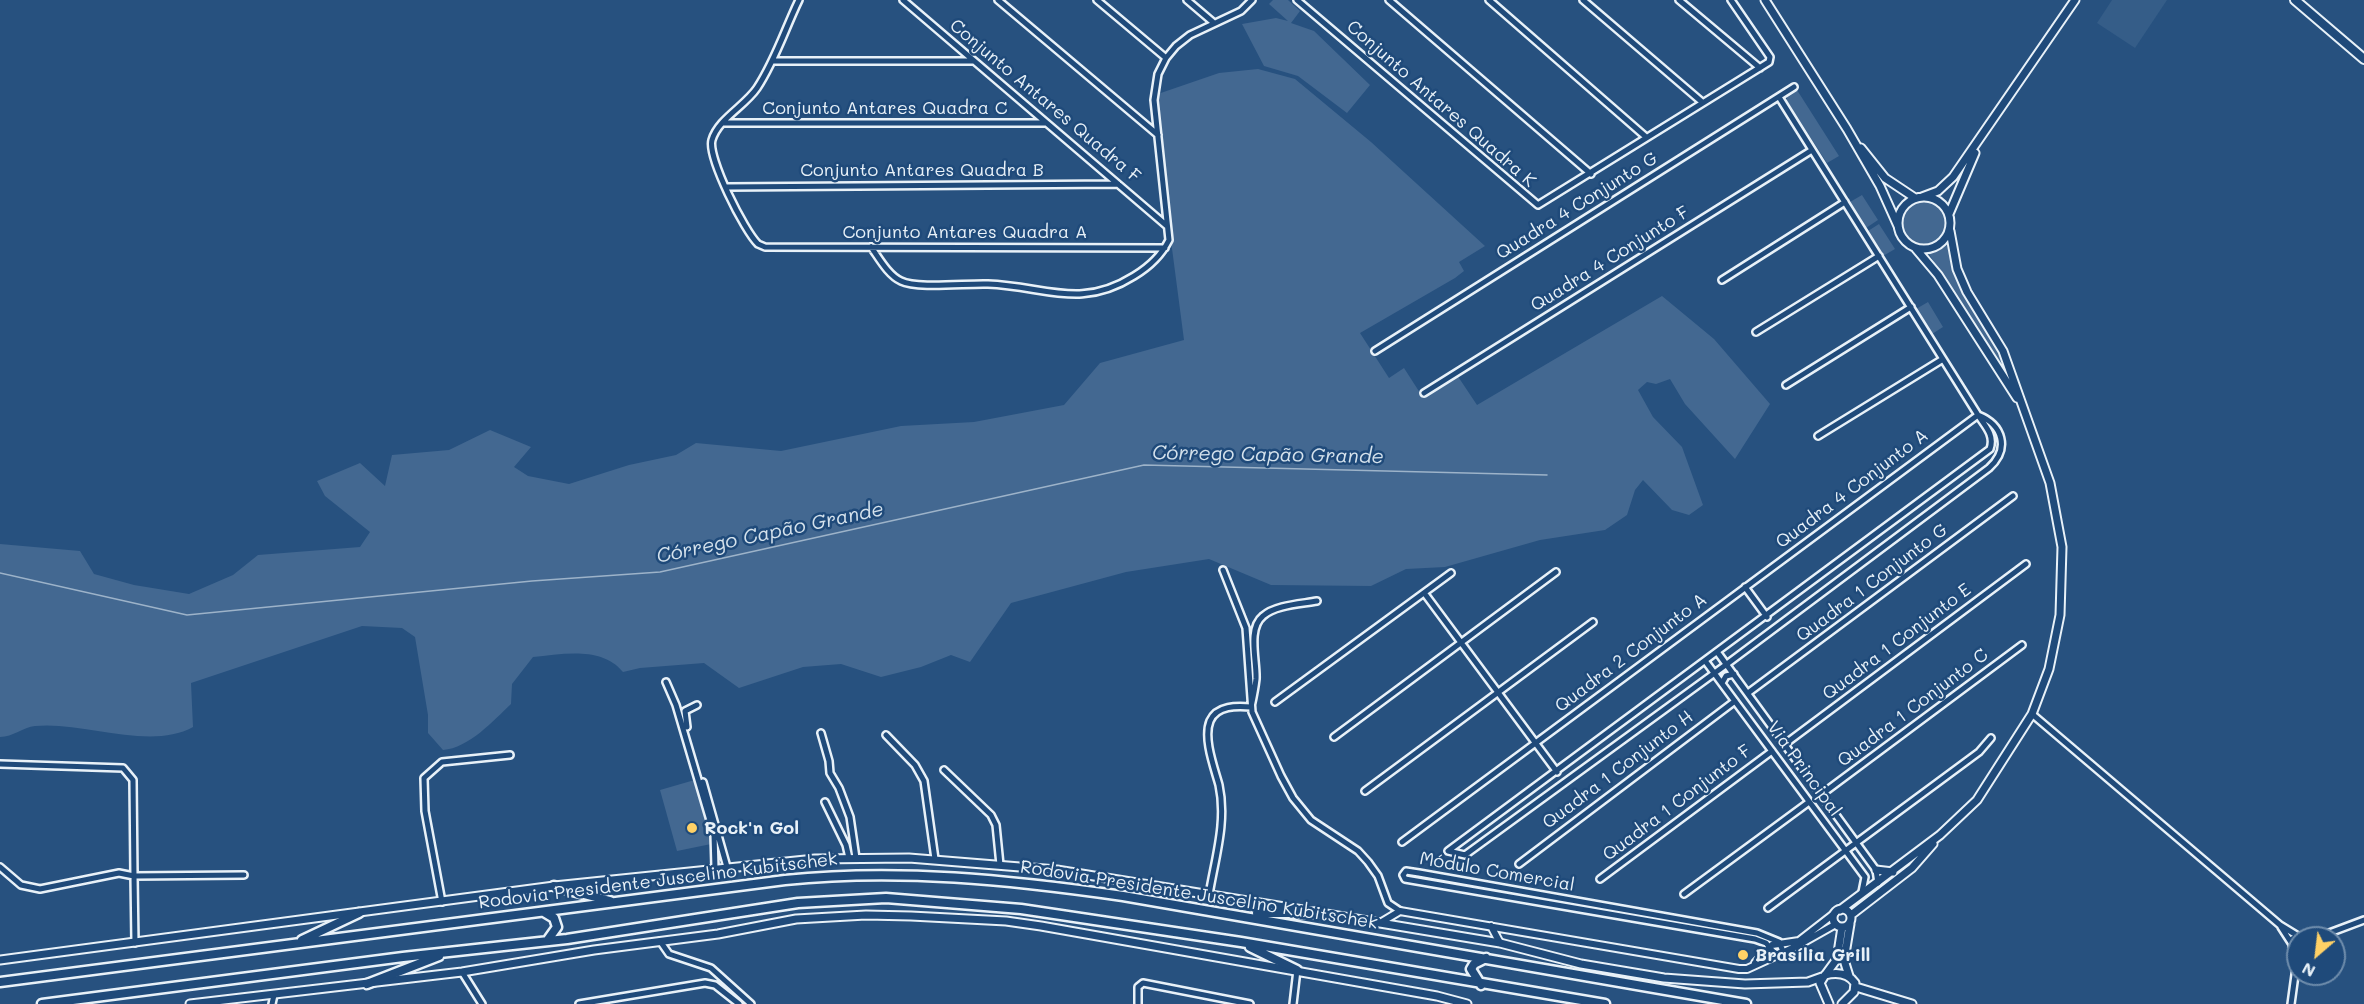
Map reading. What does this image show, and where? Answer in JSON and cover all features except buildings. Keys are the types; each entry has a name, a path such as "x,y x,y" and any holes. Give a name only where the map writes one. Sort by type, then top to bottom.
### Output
{"highway":[{"name":"Rodovia Presidente Juscelino Kubitschek","path":"0,982 814,877 912,874 1039,884 1237,914 1746,1004"},
{"path":"554,886 617,903"},
{"path":"42,1004 452,951 547,941 798,903 886,898 1021,909 1241,942 1481,985 1605,1004"},
{"path":"544,912 554,918 557,927 547,941"},
{"path":"296,943 359,913"},
{"path":"1237,914 1316,913"},
{"path":"1241,942 1297,970"},
{"path":"367,984 452,951"},
{"path":"1481,985 1472,969 1474,964 1486,958"}],"main road":[{"path":"1765,0 1847,129 1880,186 1904,240 1916,249 1938,275 2024,410"},
{"path":"1898,226 1902,210 1918,198 1944,187 1984,135 2075,0"},
{"path":"2295,0 2364,58"},
{"path":"1847,129 1885,178 1918,198 1941,203 1949,214"},
{"path":"1837,911 1893,872 1940,835 1977,800 2032,714 2049,669 2060,615 2062,547 2050,483 2004,351 1960,276 1950,231 1949,214 1962,180 1984,135"},
{"path":"1916,249 1933,249 1940,245 1950,231"},
{"path":"1912,1004 1856,987 1849,976 1844,960 1851,915 1912,868 1940,835"},
{"path":"0,960 554,886 715,868 853,858 934,859 1057,870 1500,943 1581,964 1664,978 1776,984 1808,982 1835,973 1849,976"},
{"path":"1876,870 1893,872"},
{"path":"1877,894 1878,883"},
{"path":"1837,911 1845,910 1851,915"},
{"path":"1829,1004 1820,987 1824,976 1837,959 1839,925 1837,911"},
{"path":"190,1004 241,1001 266,995 462,972 718,934 796,919 866,915 1015,922 1297,970 1437,996 1467,1004"},
{"path":"1839,925 1850,924"},
{"path":"1842,1004 1852,996 1856,987"}],"street":[{"path":"727,187 713,160 711,140 723,123 756,88 772,61 799,0"},
{"name":"Conjunto Antares Quadra F","path":"903,0 1167,226"},
{"path":"998,0 1158,135"},
{"path":"1097,0 1166,58"},
{"path":"1187,0 1214,23"},
{"path":"871,247 892,275 902,282 990,284 1080,296 1119,285 1145,269 1165,248 1169,240 1155,84 1166,58 1190,35 1241,11 1252,0"},
{"name":"Conjunto Antares Quadra K","path":"1297,0 1534,203 1540,204 1591,174"},
{"path":"1389,0 1591,174 1646,137 1770,61 1770,57 1731,0"},
{"path":"1489,0 1646,137"},
{"path":"1583,0 1702,102"},
{"path":"1679,0 1760,68"},
{"path":"772,61 974,61"},
{"name":"Quadra 4 Conjunto G","path":"1375,351 1794,87"},
{"path":"1779,97 1978,415 1991,435 1990,449 1643,709 1448,851 1465,855 1549,796 1989,468 2001,453 1999,431 1991,422 1978,415"},
{"name":"Conjunto Antares Quadra C","path":"723,123 1046,123"},
{"name":"Quadra 4 Conjunto F","path":"1424,393 1812,150"},
{"name":"Conjunto Antares Quadra B","path":"727,187 1118,184"},
{"name":"Conjunto Antares Quadra A","path":"727,187 752,236 765,248 1165,248"},
{"path":"1722,280 1845,202"},
{"path":"1756,332 1879,256"},
{"path":"1786,385 1911,307"},
{"path":"1818,436 1943,359"},
{"name":"Quadra 4 Conjunto A","path":"1745,587 1978,415"},
{"path":"1939,489 1947,500"},
{"name":"Quadra 1 Conjunto G","path":"1748,693 2013,496"},
{"name":"Quadra 1 Conjunto E","path":"1785,744 2026,564"},
{"path":"1223,570 1246,628 1251,707 1256,724 1293,798 1311,820 1358,851 1378,876 1388,903 1400,911 1739,969 1753,966 1839,925"},
{"path":"1334,736 1556,572"},
{"path":"1275,702 1451,573"},
{"path":"1745,587 1767,617"},
{"name":"Quadra 2 Conjunto A","path":"1402,842 1745,587"},
{"path":"1425,594 1557,772"},
{"path":"1251,707 1256,680 1254,644 1257,624 1263,615 1273,610 1317,601"},
{"path":"1779,607 1788,619"},
{"path":"1365,791 1499,694 1593,622"},
{"name":"Quadra 1 Conjunto C","path":"1822,794 2022,645"},
{"name":"Via Principal","path":"1718,653 1858,844 1876,870 1878,883"},
{"name":"Via Principal","path":"1706,662 1865,877 1865,888 1860,896"},
{"path":"1722,683 1726,676 1734,674"},
{"path":"666,682 676,705 714,834 715,868"},
{"name":"Quadra 1 Conjunto H","path":"1519,864 1736,701"},
{"path":"697,705 685,711 685,721 727,867"},
{"path":"1209,895 1219,844 1222,807 1209,742 1209,722 1217,711 1233,706 1251,707"},
{"path":"1643,709 1651,720"},
{"path":"2032,714 2286,928"},
{"path":"1765,741 1776,732"},
{"path":"821,733 830,761 830,773 839,788 850,817 853,858"},
{"path":"886,735 915,765 924,781 934,859"},
{"path":"1768,908 1858,844 1979,752 1991,738"},
{"name":"Quadra 1 Conjunto F","path":"1600,879 1772,751"},
{"path":"442,902 425,811 424,778 442,762 510,755"},
{"path":"0,764 123,768 130,773 133,780 135,942"},
{"path":"944,771 991,815 996,825 1000,864"},
{"path":"1794,781 1805,772"},
{"path":"1541,784 1549,796"},
{"path":"1683,894 1809,801"},
{"path":"825,802 853,858"},
{"path":"0,867 21,885 40,889 120,873 134,876 244,875"},
{"name":"Módulo Comercial","path":"1653,918 1561,898 1419,873 1406,872 1403,875 1406,879 1653,918 1779,942"},
{"path":"1418,881 1419,873"},
{"path":"1491,894 1493,886"},
{"path":"1560,905 1561,898"},
{"path":"1380,924 1400,911"},
{"path":"1753,966 1770,947 1779,942 1799,941 1837,911"},
{"path":"2346,927 2364,920"},
{"path":"2280,925 2286,934"},
{"path":"1491,926 1500,943"},
{"name":"Módulo Comercial","path":"1756,936 1776,955"},
{"path":"660,941 669,954 711,968 751,1004"},
{"path":"1779,942 1783,951"},
{"path":"1293,1004 1297,970"},
{"path":"462,972 482,1004"},
{"path":"579,1004 705,982 715,985 739,1004"},
{"path":"1137,1004 1138,987 1143,983 1250,1004"},
{"path":"2291,1004 2293,986"},
{"path":"272,1004 274,994"},
{"path":"261,1004 266,995"},
{"path":"1436,1004 1437,996"},
{"path":"1216,1004 1218,997"}],"shaded area":[{"path":"1273,0 1288,0 1300,11 1291,23 1314,31 1370,85 1347,113 1298,76 1264,66 1242,24 1276,18 1288,21 1269,4"},
{"path":"2112,0 2167,0 2135,48 2097,23"},
{"path":"1258,69 1295,79 1371,142 1485,246 1459,262 1464,271 1455,278 1360,333 1389,378 1404,368 1422,396 1457,375 1477,405 1662,296 1714,339 1770,404 1735,459 1685,404 1670,379 1656,384 1647,382 1638,390 1653,417 1682,447 1703,505 1689,515 1672,510 1643,480 1635,490 1627,515 1605,530 1540,540 1445,567 1406,569 1371,586 1271,585 1209,559 1126,572 1011,603 970,662 951,655 921,667 881,677 841,664 803,667 739,688 704,663 640,668 623,672 604,658 593,655 533,657 512,684 511,704 471,739 443,750 428,733 428,715 415,637 402,628 362,626 191,683 193,727 176,734 137,736 74,727 35,726 0,737 0,544 80,551 94,574 134,585 189,594 233,575 258,555 360,547 370,532 325,496 317,481 360,463 385,486 392,455 449,450 490,430 531,447 514,467 528,476 569,484 629,465 676,455 696,443 781,451 901,426 974,422 1064,405 1100,363 1184,340 1152,96 1219,73"},
{"path":"1797,90 1839,156 1827,163 1787,101 1787,95"},
{"path":"1862,195 1878,220 1866,228 1850,202"},
{"path":"1924,199 1933,201 1944,210 1949,224 1947,233 1938,244 1924,249 1915,247 1904,238 1899,224 1901,215 1910,204"},
{"path":"1879,224 1895,249 1883,256 1868,231"},
{"path":"1950,244 1952,259 2000,348 2018,396 1929,254"},
{"path":"1928,302 1943,327 1932,334 1916,309"},
{"name":"Rock'n Gol","path":"698,779 716,843 677,851 660,790"}],"waterway":[{"name":"Córrego Capão Grande","path":"0,573 187,615 532,581 660,572 1144,465 1547,475"}],"place":[{"name":"Rock'n Gol","path":"692,828"},
{"name":"Brasília Grill","path":"1743,955"}]}
